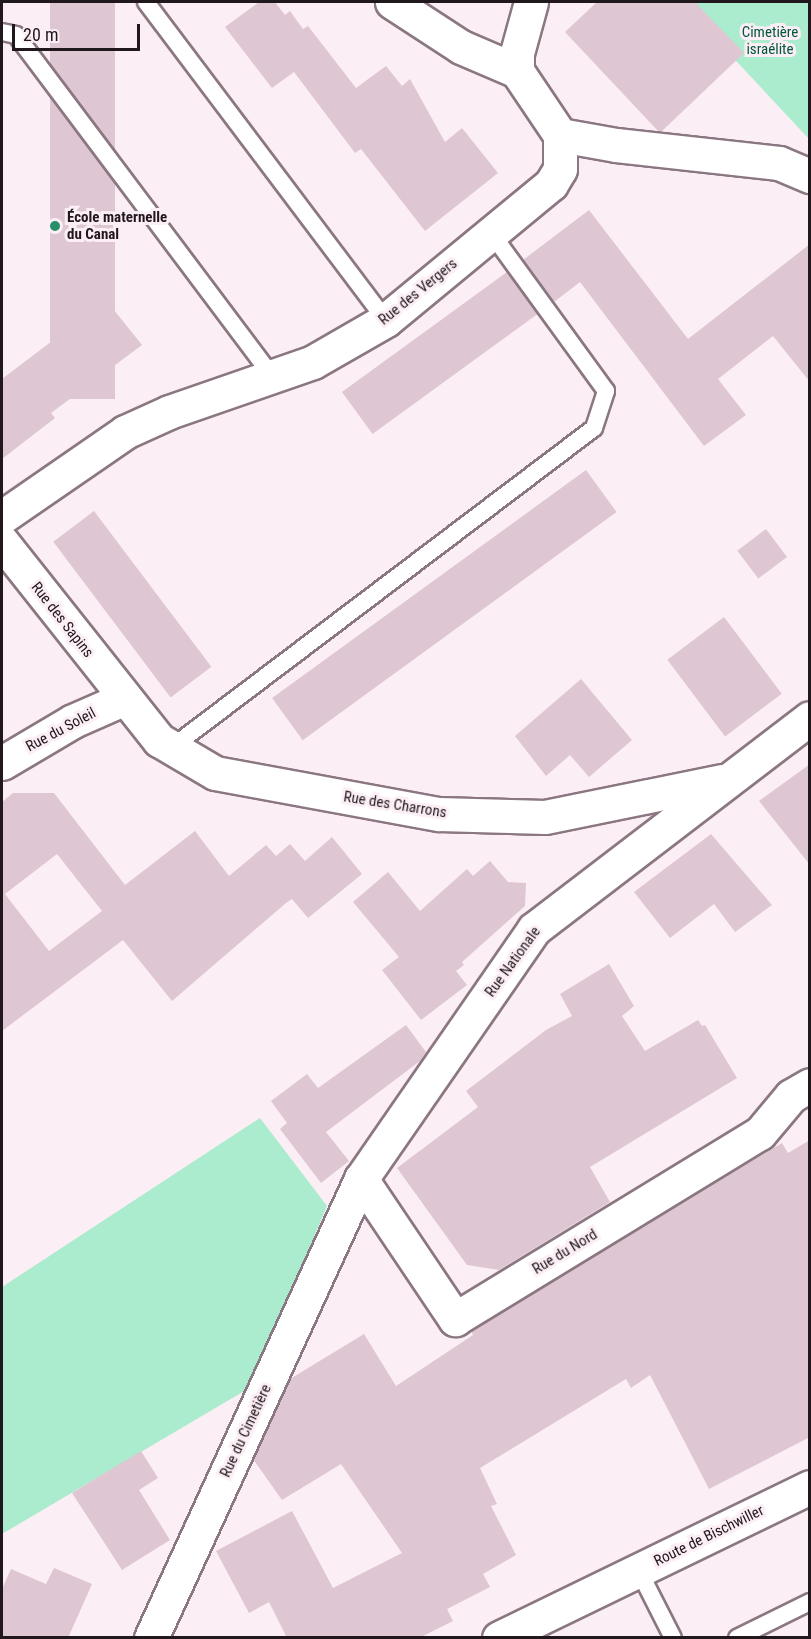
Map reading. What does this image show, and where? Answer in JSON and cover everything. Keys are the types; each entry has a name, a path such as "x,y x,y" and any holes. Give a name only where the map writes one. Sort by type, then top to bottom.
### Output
{"street":[{"path":"392,2 460,47 518,72"},
{"path":"531,2 517,53 518,72 560,135 616,145 779,163 810,177"},
{"name":"Rue des Vergers","path":"2,517 125,432 169,412 313,362 386,320 551,184 561,161 560,135"},
{"name":"Rue des Sapins","path":"2,542 123,699"},
{"name":"Rue des Charrons","path":"123,699 159,740 214,773 439,814 545,817 729,779"},
{"name":"Rue du Soleil","path":"2,763 73,721 123,699"},
{"name":"Rue Nationale","path":"341,1225 361,1179 534,929 810,717"},
{"name":"Rue du Nord","path":"361,1179 455,1319 760,1133 791,1096 810,1085"},
{"name":"Rue du Cimetière","path":"152,1638 341,1225"},
{"name":"Route de Bischwiller","path":"499,1638 608,1583 810,1487"}],"lane":[{"path":"146,2 386,320"},
{"path":"2,32 16,34 273,377"},
{"path":"171,748 594,428 606,391 491,233"},
{"path":"638,1569 673,1638"},
{"path":"737,1638 810,1602"}],"green space":[{"name":"Cimetière israélite","path":"681,2 809,2 809,139"},
{"path":"260,1118 327,1206 251,1387 2,1534 2,1287"}],"building":[{"path":"50,2 115,2 115,399 50,399"},
{"path":"259,2 275,2 285,15 290,11 303,29 308,26 356,88 386,66 402,86 410,79 445,142 462,128 498,173 425,231 361,149 355,153 294,72 272,88 225,27"},
{"path":"597,2 695,2 744,53 662,131 658,131 565,32"},
{"path":"589,210 688,339 810,244 810,382 773,336 718,379 746,415 704,446 580,282 554,302 523,260"},
{"path":"507,272 538,314 373,434 342,392"},
{"path":"106,300 142,345 51,413 55,418 2,459 2,379"},
{"path":"586,470 617,512 303,740 272,698"},
{"path":"94,511 211,667 171,697 53,542"},
{"path":"766,529 787,557 758,579 737,551"},
{"path":"724,617 782,694 725,736 667,660"},
{"path":"581,679 632,740 589,777 570,755 546,776 515,736"},
{"path":"810,764 810,865 759,801"},
{"path":"13,793 54,793 125,885 195,831 229,876 266,845 276,856 290,844 305,861 332,837 362,874 308,918 292,899 286,903 172,1001 123,940 2,1031 2,802","holes":["57,854 102,911 49,951 5,894"]},
{"path":"711,834 772,905 735,932 714,904 670,938 634,892"},
{"path":"490,861 508,882 526,883 525,906 462,962 464,965 456,971 467,985 421,1020 382,970 399,957 353,902 388,872 420,911 467,869 473,876"},
{"path":"609,964 634,1006 622,1016 645,1051 698,1020 702,1026 705,1025 737,1078 590,1167 610,1202 499,1270 467,1265 397,1168 478,1107 466,1091 546,1030 572,1016 560,994"},
{"path":"406,1025 426,1052 420,1061 326,1132 349,1161 321,1183 280,1129 287,1123 271,1101 307,1074 318,1088"},
{"path":"810,1140 810,1437 709,1489 650,1375 631,1388 626,1379 480,1468 497,1504 491,1506 516,1555 483,1574 490,1587 447,1609 453,1621 419,1638 287,1638 269,1602 249,1613 216,1551 292,1511 333,1588 402,1553 341,1464 282,1500 253,1459 290,1379 364,1334 396,1386 473,1335 471,1331 782,1143 788,1153"},
{"path":"141,1451 158,1478 139,1490 170,1540 122,1570 72,1493"},
{"path":"54,1568 92,1584 68,1638 2,1638 2,1589 11,1569 46,1584"}],"place":[{"name":"École maternelle du Canal","path":"55,226"}]}
